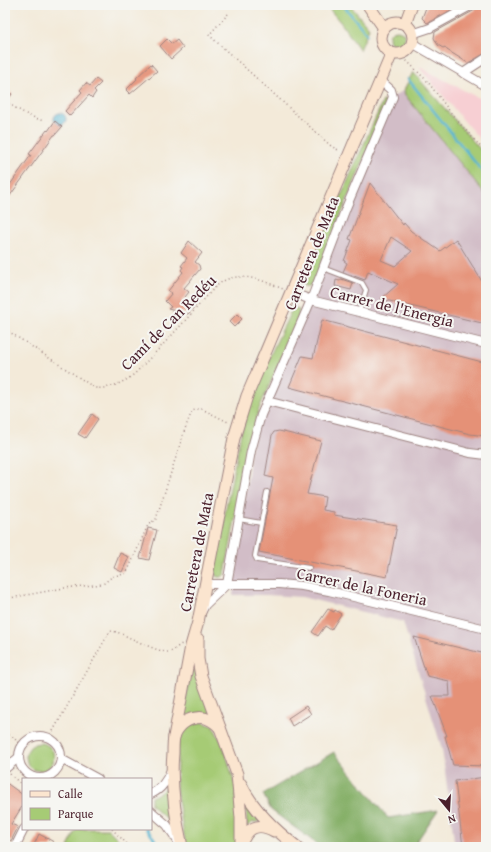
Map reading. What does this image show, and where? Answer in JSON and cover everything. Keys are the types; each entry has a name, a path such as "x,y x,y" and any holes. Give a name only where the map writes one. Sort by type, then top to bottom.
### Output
{"street":[{"path":"368,5 384,28"},
{"path":"404,24 412,5"},
{"path":"412,39 472,5"},
{"path":"394,22 404,24 409,28 412,39 409,48 396,53 384,48 382,34 384,28 394,22"},
{"path":"412,39 463,73 486,86"},
{"name":"Carretera de Mata","path":"198,622 234,438 247,396 381,81 396,53"},
{"path":"463,73 486,58"},
{"name":"Carretera de Mata","path":"198,622 205,605 227,584 251,450 261,415 311,300 322,268 393,96 391,90 381,81"},
{"name":"Carrer de l'Energia","path":"291,292 311,300 486,344"},
{"path":"267,401 470,453 486,455"},
{"name":"Carrer de la Foneria","path":"206,584 279,584 302,586 329,591 486,629"},
{"path":"182,847 175,806 172,767 174,737 191,646 198,622"},
{"path":"198,622 197,647 199,668 237,774 251,802 262,816 297,847"},
{"path":"174,737 184,722 193,718 203,718 213,721 219,727"},
{"path":"37,736 49,738 57,745 60,752 61,759 56,771 44,778 30,776 20,765 19,757 22,746 30,738 37,736"},
{"path":"5,769 19,757"},
{"path":"61,759 96,778"},
{"path":"152,793 164,783 172,767"},
{"path":"237,774 241,818 241,847"},
{"path":"152,811 167,826 182,847"},
{"path":"241,847 244,838 255,827 259,826 268,828 283,836"},
{"path":"15,847 24,830"}],"lane":[{"path":"322,268 362,283 366,290 359,312"},
{"path":"267,492 256,556 257,560 309,568"},
{"path":"239,519 261,523"}],"path":[{"path":"228,14 208,35 331,146 349,156"},
{"path":"396,53 428,82 454,117 486,153"},
{"path":"5,102 28,115 43,121"},
{"name":"Camí de Can Redéu","path":"5,329 95,388 101,388 114,386 126,381 164,344 221,282 229,278 242,276 257,279 291,292"},
{"path":"5,599 64,588 103,584 113,576 125,574 148,525 156,519 192,411 198,409 202,410 224,421 238,425"},
{"path":"49,738 110,631 117,632 163,652 172,651 181,644 191,646"},
{"path":"5,733 13,737 22,746"},
{"path":"5,769 22,785"},
{"path":"113,830 130,847"}],"shaded area":[{"path":"418,66 486,102 486,146 470,128"},
{"path":"404,90 405,95 486,195 486,847 455,847 442,749 403,622 302,597 233,595 251,451 261,415 393,97"}],"green space":[{"path":"326,5 350,5 369,28 360,50 341,23"},
{"path":"394,30 400,30 405,35 403,44 400,46 394,46 389,41 389,35"},
{"path":"413,72 486,156 486,195 405,95 404,90"},
{"path":"383,101 387,103 312,284 305,286 303,282"},
{"path":"296,308 299,310 298,319 259,409 249,444 225,574 222,577 218,577 216,576 215,571 216,558 241,433 250,404 266,364 292,309"},
{"path":"194,657 211,715 196,713 182,717"},
{"path":"201,722 213,726 224,747 236,789 237,847 186,847 176,789 178,739 186,726"},
{"path":"40,743 50,747 54,757 50,767 40,771 30,767 26,757 30,747"},
{"path":"334,752 388,818 438,810 413,847 381,847 380,845 365,847 321,847 271,810 263,794"},
{"path":"167,787 172,824 152,806 152,797 160,793"},
{"path":"246,803 261,821 251,823 247,827"},
{"path":"76,830 109,830 126,847 68,847"}],"water":[{"path":"58,113 62,113 66,119 62,125 58,125 54,121 54,117"}],"building":[{"path":"427,5 461,5 427,23 422,18"},
{"path":"477,5 486,5 486,53 468,63 447,50 445,47 443,48 438,45 434,38 435,32 475,10"},
{"path":"167,39 172,44 177,40 183,48 171,59 160,46"},
{"path":"151,64 157,71 130,94 126,90"},
{"path":"96,79 101,83 94,90 96,92 92,98 89,95 70,116 65,111 82,92 80,90 86,83 90,86"},
{"path":"5,90 12,94 5,104"},
{"path":"55,121 62,127 54,135 9,197 5,191 31,155 29,154"},
{"path":"370,183 403,225 404,223 411,231 440,251 456,239 486,288 486,324 381,299 398,284 368,271 365,280 343,272 347,263 344,261 352,240 349,239","holes":["391,237 412,251 395,266 381,260"]},
{"path":"189,241 202,253 195,262 199,265 200,269 184,288 189,292 181,302 196,305 188,314 168,309 171,307 165,301 172,293 168,291 183,272 181,270 183,267 181,266 187,258 181,253"},
{"path":"341,279 353,283 351,290 335,286 336,280 340,281"},
{"path":"237,314 242,319 234,327 229,322"},
{"path":"322,320 486,363 486,436 470,434 289,387 302,356 313,358"},
{"path":"92,414 98,419 85,438 78,434"},
{"path":"279,431 321,441 307,494 325,497 323,510 334,512 334,515 397,525 387,577 259,552 273,478 265,476 272,435 274,432"},
{"path":"148,528 157,530 149,560 140,558"},
{"path":"120,553 129,557 122,572 114,568"},
{"path":"328,609 334,612 335,610 341,614 331,630 325,626 318,636 312,632"},
{"path":"414,637 486,654 486,766 453,765 445,736 447,736 432,696 450,696 449,681 427,676"},
{"path":"306,706 311,714 292,726 288,718"},
{"path":"486,777 486,847 463,847 455,781"},
{"path":"5,782 22,794 22,807 11,824 18,827 11,841 5,836"},
{"path":"39,834 54,842 51,847 33,847"}],"waterway":[{"path":"343,5 367,34"},
{"path":"408,79 486,176"},
{"path":"147,830 159,847"}]}
